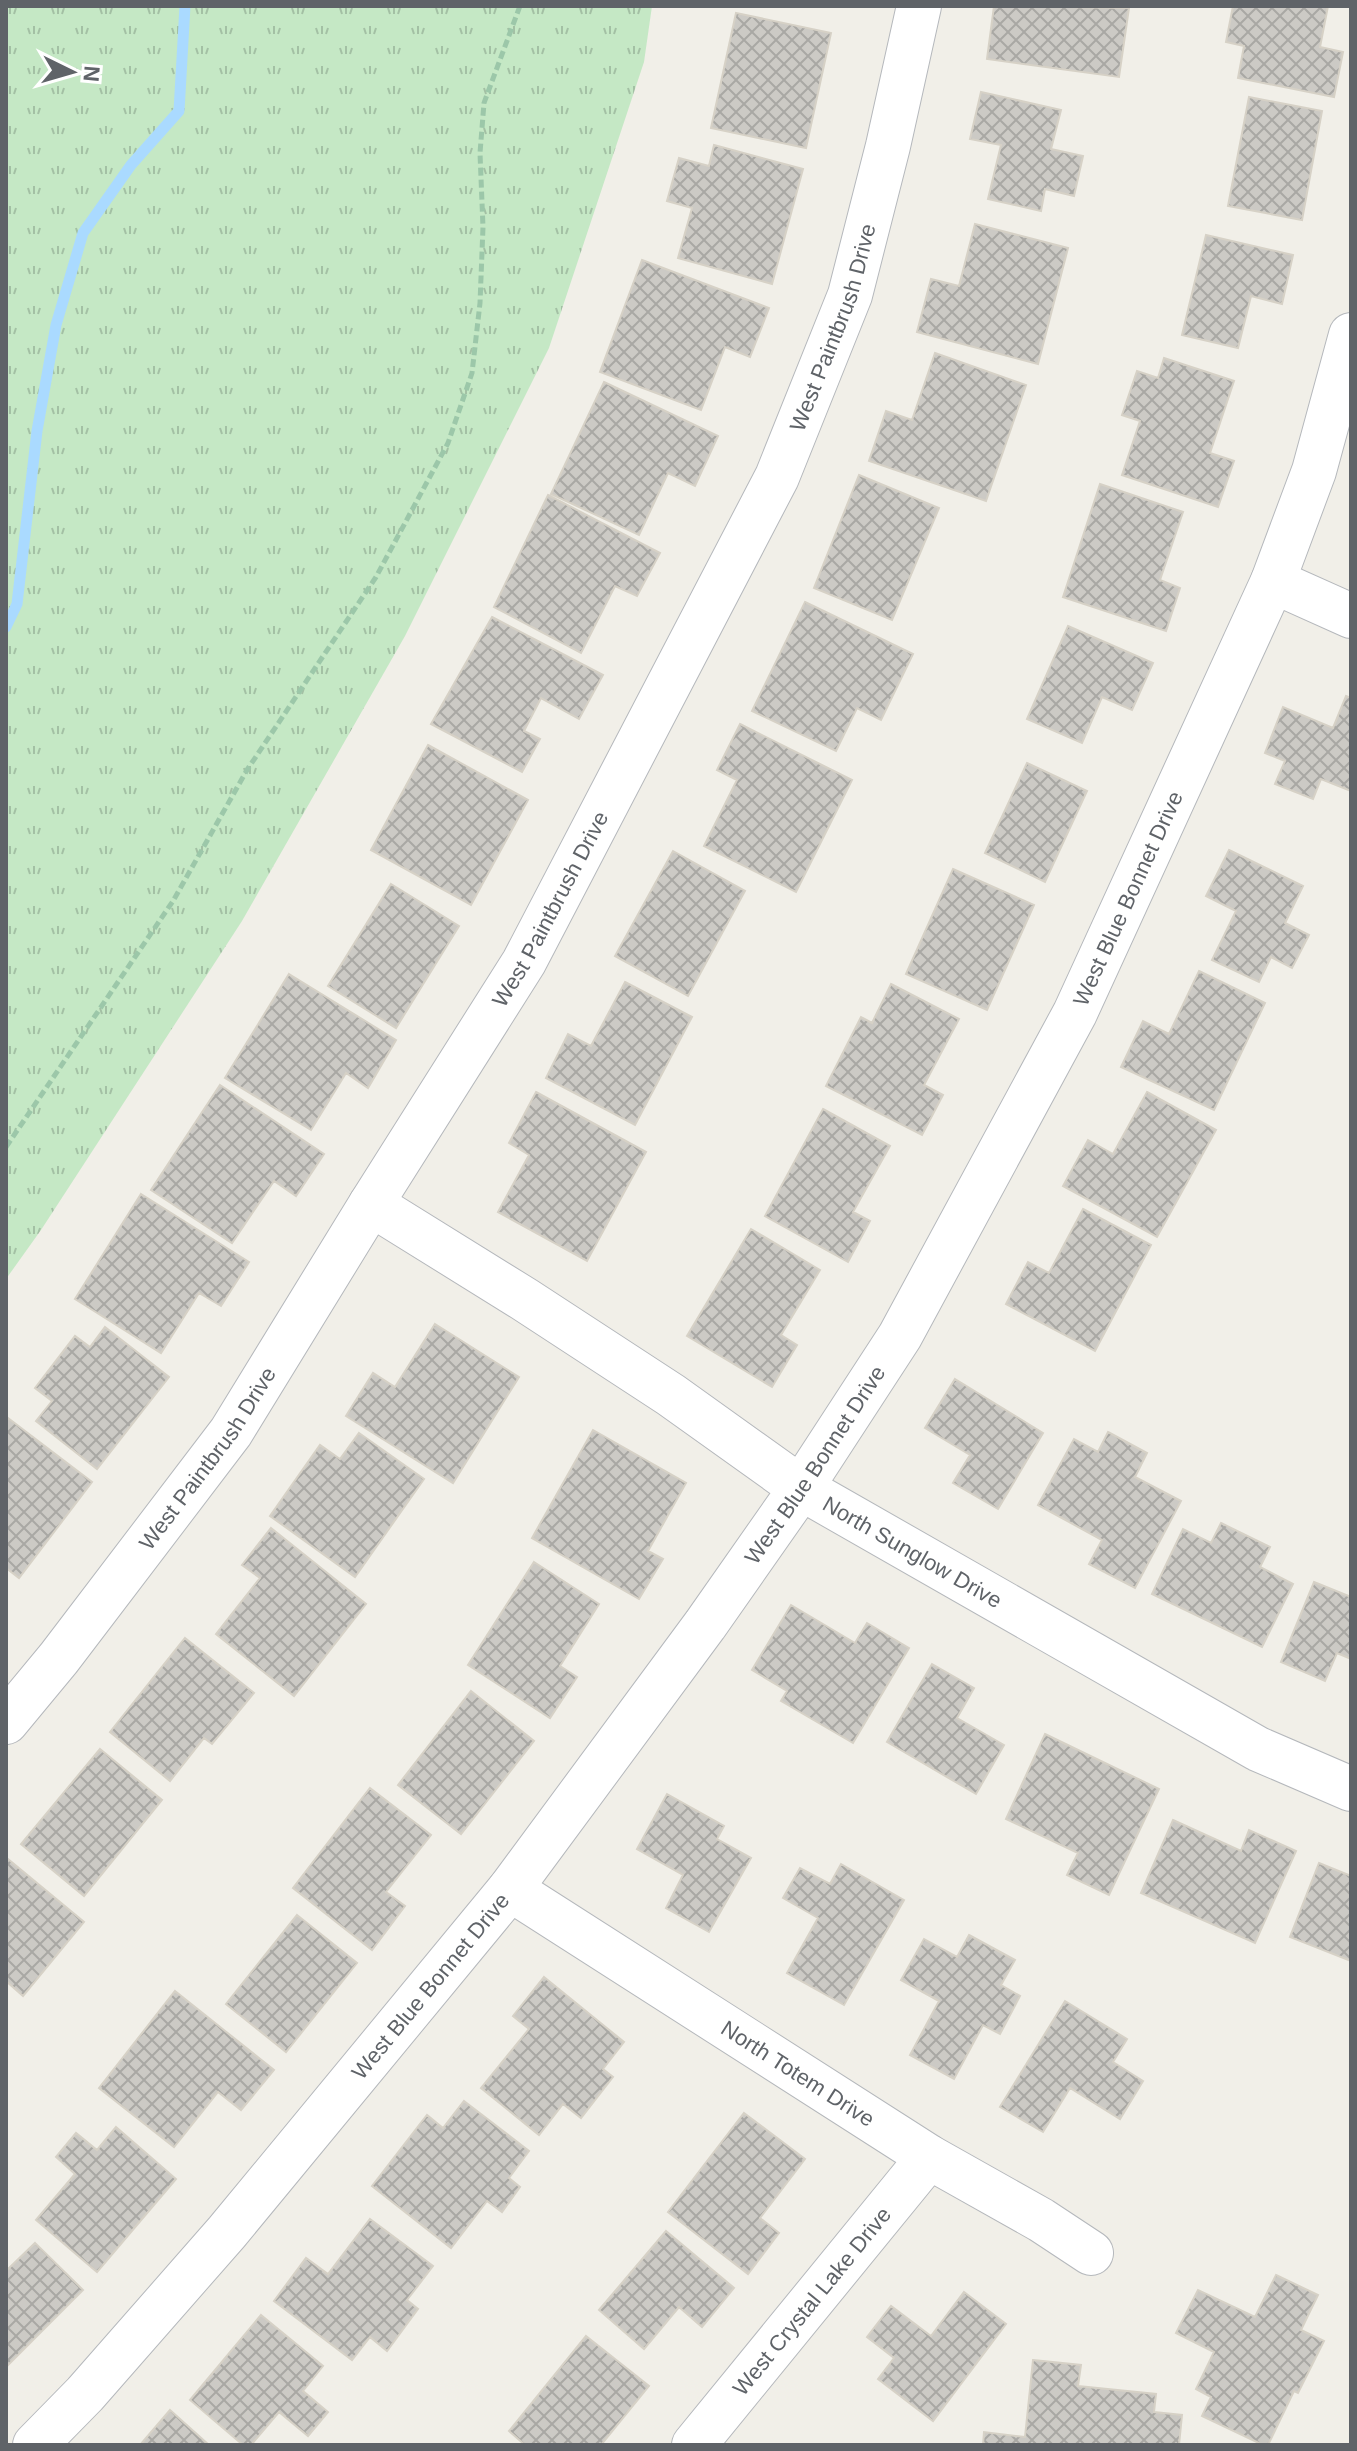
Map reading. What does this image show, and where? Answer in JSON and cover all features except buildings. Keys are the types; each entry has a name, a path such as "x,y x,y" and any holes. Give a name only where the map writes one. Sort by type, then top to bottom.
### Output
{"street":[{"name":"West Paintbrush Drive","path":"6,1722 59,1658 231,1432 524,962 777,477 850,295 919,6"},
{"name":"West Blue Bonnet Drive","path":"35,2445 85,2394 227,2232 510,1889 705,1625 801,1488 900,1336 1075,1013 1273,581 1314,471 1351,335"},
{"path":"1273,581 1351,616"},
{"name":"North Sunglow Drive","path":"371,1204 671,1395 801,1488 1258,1749 1351,1789"},
{"name":"North Totem Drive","path":"510,1889 929,2157 1041,2220 1091,2253"},
{"name":"West Crystal Lake Drive","path":"694,2445 929,2157"}],"path":[{"path":"6,1147 173,901 247,770 376,577 448,443 472,373 480,303 483,227 480,153 484,103 520,6"}],"green space":[{"path":"6,6 652,6 644,62 549,348 405,636 242,921 6,1279"}],"waterway":[{"path":"6,627 17,604 37,431 56,325 83,233 131,165 179,111 185,6"}]}
